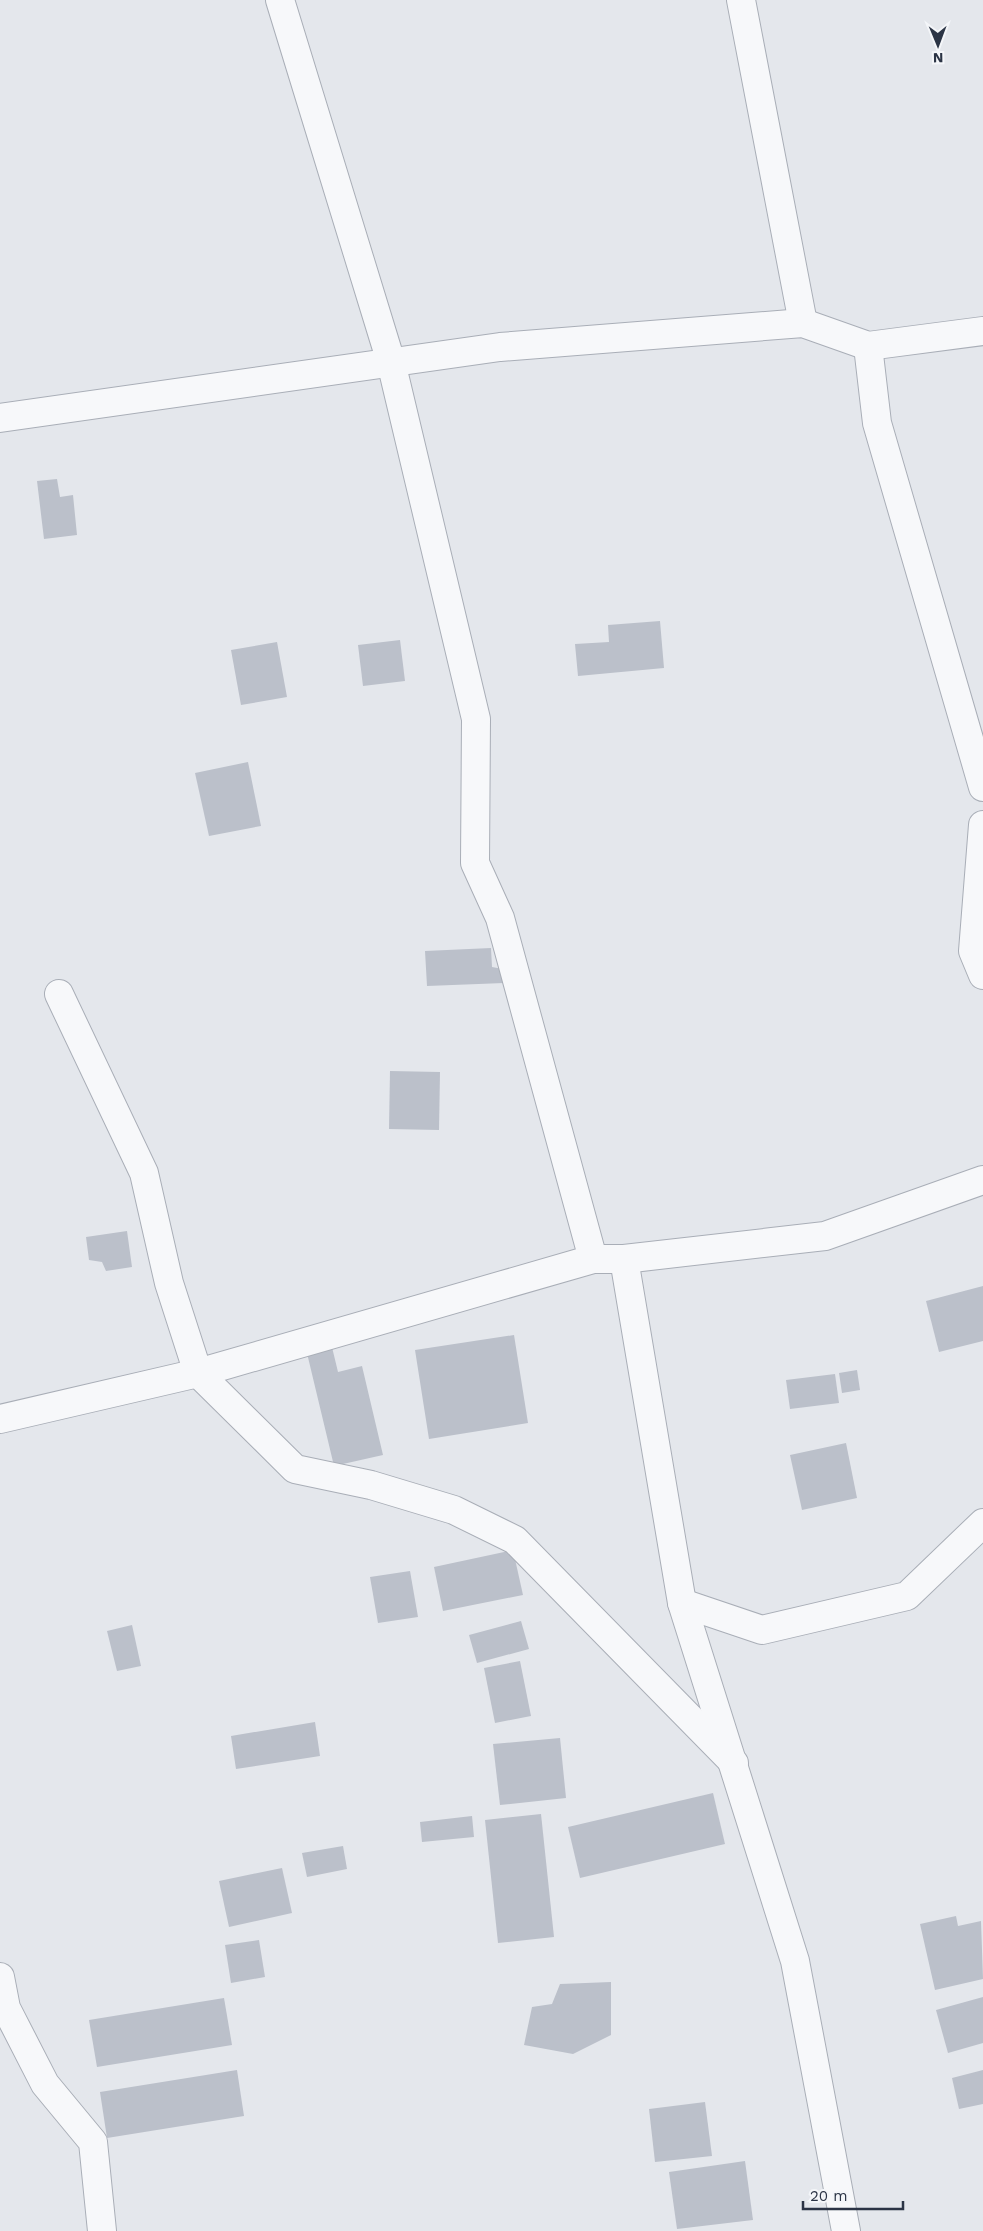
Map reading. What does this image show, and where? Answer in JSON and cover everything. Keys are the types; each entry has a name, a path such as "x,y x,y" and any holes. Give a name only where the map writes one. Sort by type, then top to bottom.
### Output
{"street":[{"path":"280,0 391,362 476,719 475,863 500,918 593,1259"},
{"path":"741,0 803,323"},
{"path":"0,418 500,347 803,323 868,346 983,331"},
{"path":"868,346 877,423 983,787"},
{"path":"983,826 973,951 983,976"},
{"path":"59,994 144,1173 169,1283 198,1373 295,1468 371,1485 454,1510 516,1540 734,1763"},
{"path":"0,1419 198,1373 593,1259 624,1259 825,1236 983,1180"},
{"path":"624,1259 682,1603 795,1961 846,2231"},
{"path":"682,1603 762,1630 907,1596 983,1523"},
{"path":"0,1977 6,2008 45,2084 93,2142 102,2231"}],"building":[{"path":"57,479 60,497 73,495 77,535 44,539 37,481"},
{"path":"660,621 664,668 578,676 575,644 609,642 608,625"},
{"path":"400,640 405,681 363,686 358,645"},
{"path":"277,642 287,697 241,705 231,650"},
{"path":"248,762 261,826 209,836 195,773"},
{"path":"491,948 492,967 503,969 504,983 427,986 425,951"},
{"path":"390,1071 440,1072 439,1130 389,1129"},
{"path":"127,1231 132,1267 106,1271 102,1262 89,1260 86,1237"},
{"path":"983,1286 983,1341 939,1352 926,1301"},
{"path":"514,1335 528,1423 429,1439 415,1350"},
{"path":"331,1343 338,1372 362,1366 383,1455 334,1466 306,1349"},
{"path":"857,1370 860,1390 842,1393 839,1373"},
{"path":"835,1374 839,1403 790,1409 786,1380"},
{"path":"846,1443 857,1498 802,1510 790,1455"},
{"path":"513,1550 523,1595 443,1611 434,1567"},
{"path":"410,1571 418,1617 378,1623 370,1577"},
{"path":"521,1621 529,1649 477,1663 469,1635"},
{"path":"132,1625 141,1666 117,1671 107,1631"},
{"path":"520,1661 531,1716 495,1723 484,1668"},
{"path":"315,1722 320,1756 236,1769 231,1736"},
{"path":"560,1738 566,1798 500,1805 493,1744"},
{"path":"713,1793 725,1844 580,1878 568,1827"},
{"path":"541,1814 554,1937 498,1943 485,1820"},
{"path":"472,1816 474,1837 422,1842 420,1822"},
{"path":"343,1846 347,1869 307,1877 302,1853"},
{"path":"282,1868 292,1913 229,1927 219,1881"},
{"path":"956,1916 958,1926 981,1921 983,1979 935,1990 920,1924"},
{"path":"259,1940 265,1977 231,1983 225,1945"},
{"path":"611,1982 611,2035 573,2054 524,2045 532,2007 552,2004 560,1984"},
{"path":"983,1997 983,2043 948,2053 936,2010"},
{"path":"224,1998 232,2045 97,2067 89,2020"},
{"path":"237,2070 244,2116 107,2138 100,2092"},
{"path":"983,2070 983,2104 959,2109 952,2078"},
{"path":"705,2102 712,2156 655,2162 649,2109"},
{"path":"745,2161 753,2220 677,2229 669,2172"}]}
